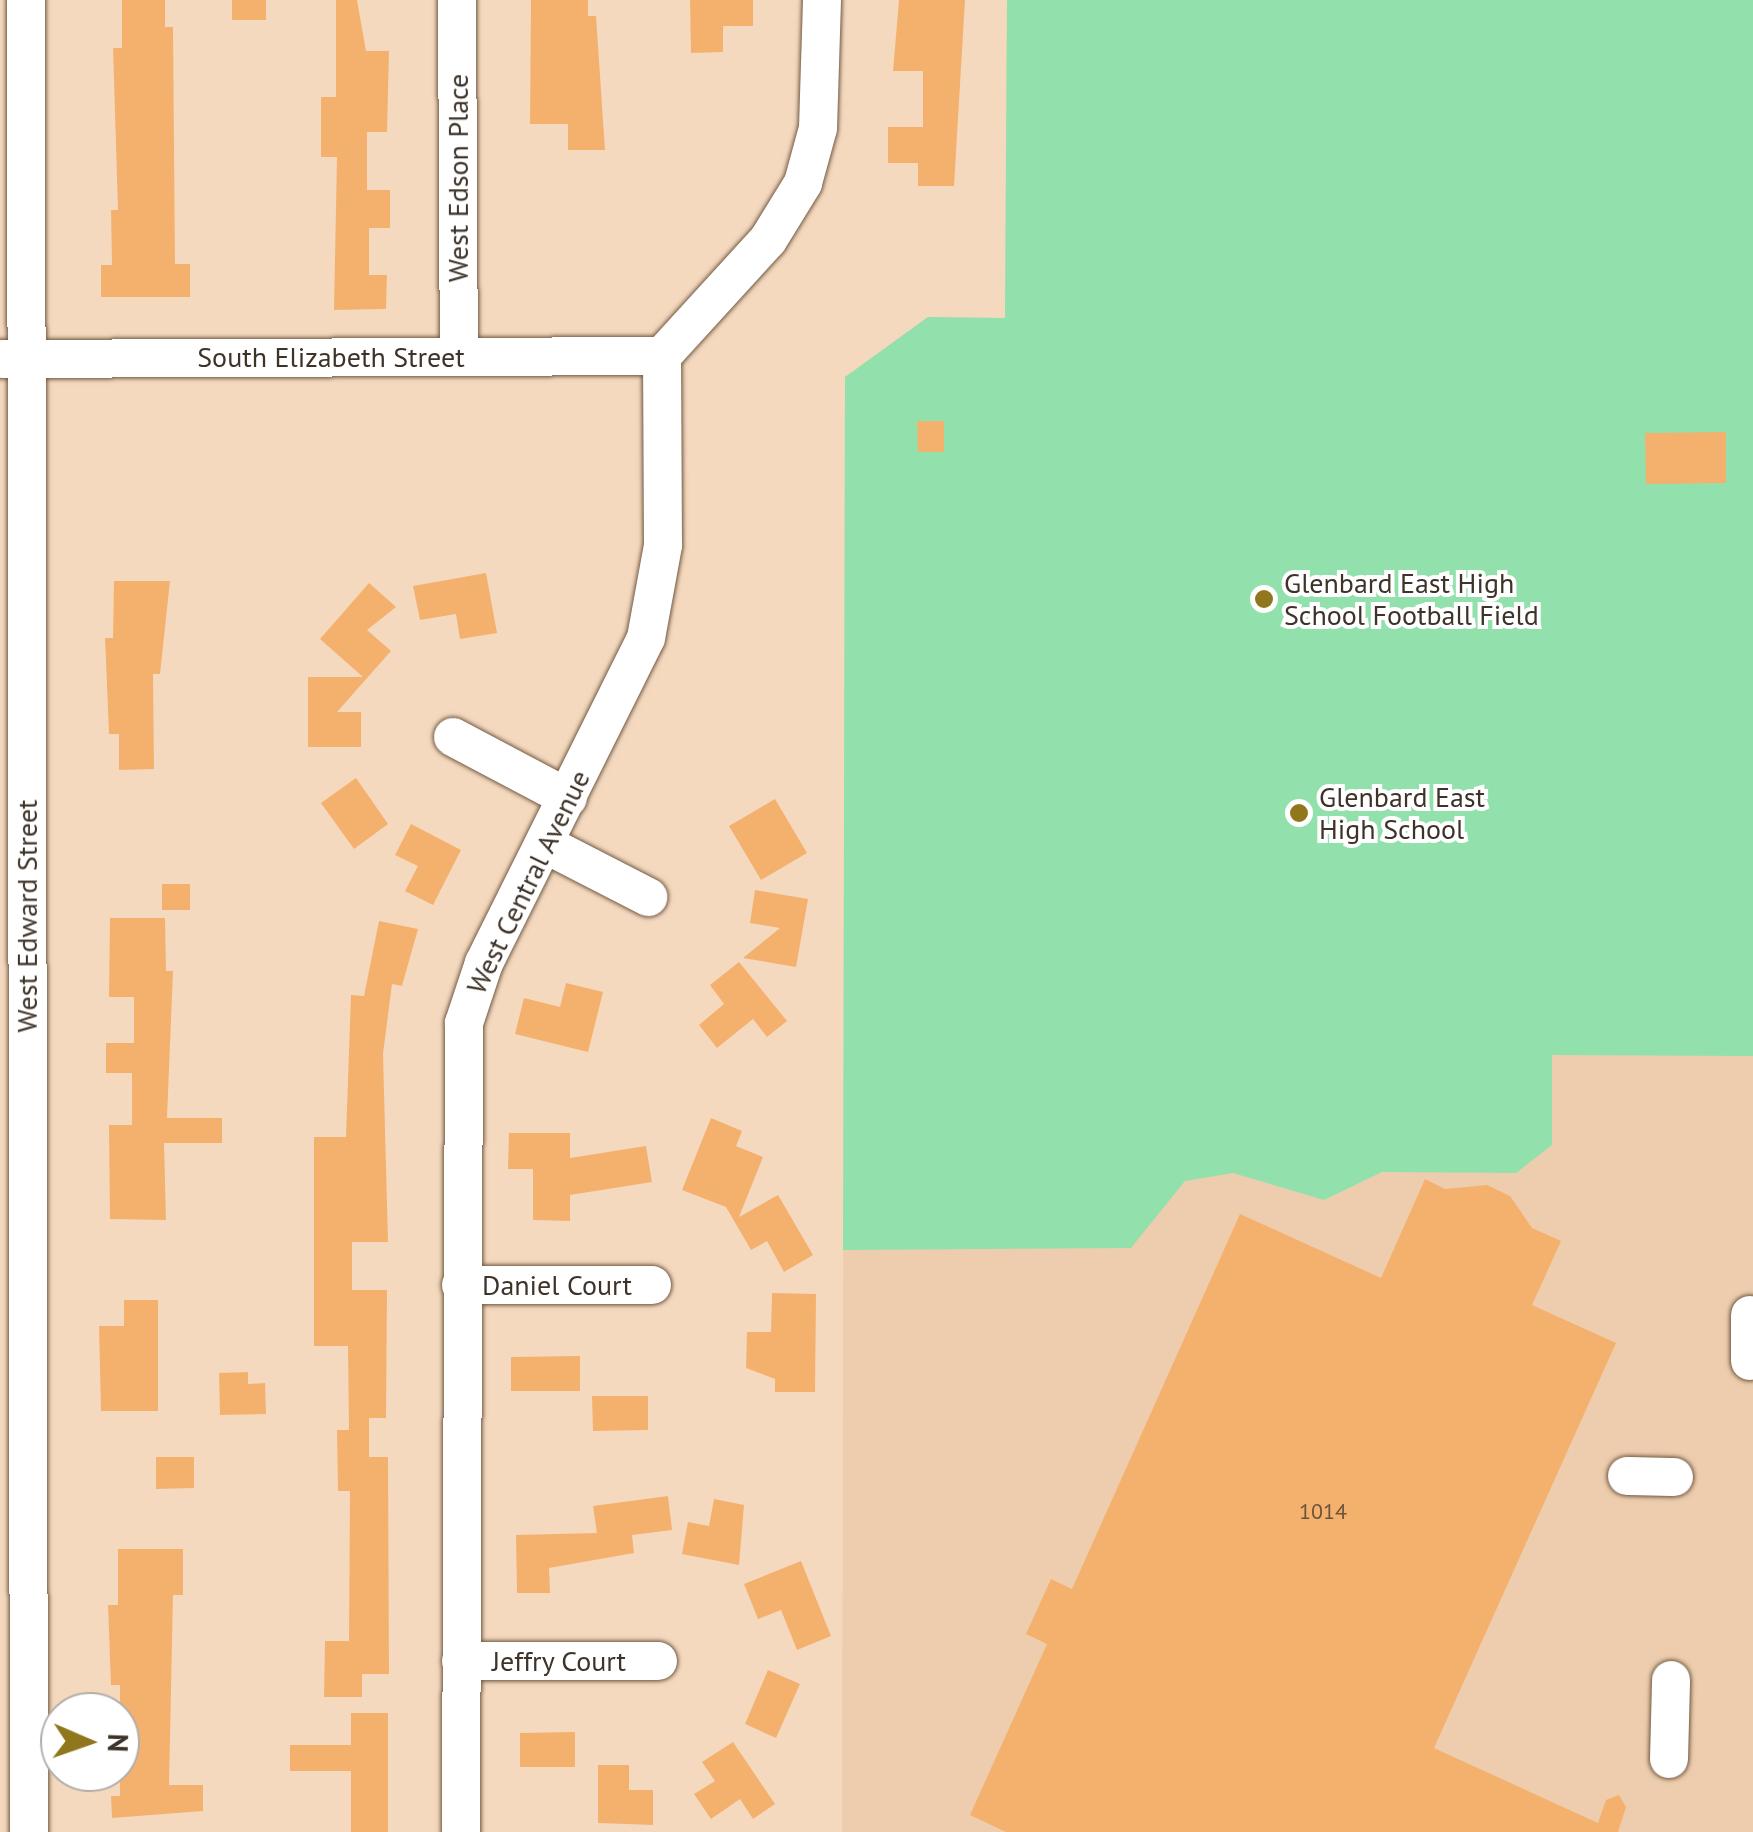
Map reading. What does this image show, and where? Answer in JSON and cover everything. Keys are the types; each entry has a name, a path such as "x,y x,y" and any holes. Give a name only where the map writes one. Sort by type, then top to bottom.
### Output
{"street":[{"name":"West Edward Street","path":"20,1820 13,359 26,0"},
{"name":"West Edson Place","path":"456,0 459,356"},
{"path":"662,356 768,240 803,183 818,128 822,0"},
{"name":"South Elizabeth Street","path":"13,359 662,356"},
{"name":"West Central Avenue","path":"461,1832 464,1023 484,963 547,845 656,606 662,356"},
{"path":"453,737 568,798"},
{"path":"547,845 648,897"},
{"name":"Daniel Court","path":"461,1286 652,1284"},
{"path":"1750,1315 1750,1361"},
{"path":"1627,1476 1674,1478"},
{"name":"Jeffry Court","path":"461,1661 658,1660"},
{"path":"1669,1759 1670,1680"}],"shaded area":[{"name":"Glenbard East High School","path":"1007,0 1753,0 1753,1832 842,1832 845,377 928,317 1005,318"}],"green space":[{"name":"Glenbard East High School","path":"1007,0 1753,0 1753,1056 1552,1055 1552,1145 1516,1173 1382,1172 1324,1200 1233,1173 1185,1181 1131,1248 843,1250 845,377 928,317 1005,318"}],"building":[{"path":"122,0 165,0 165,27 173,27 175,264 190,264 190,297 101,297 101,265 112,265 111,210 118,210 113,48 122,48"},
{"path":"232,0 266,0 266,20 232,20"},
{"path":"336,0 357,0 366,51 389,51 387,132 367,132 367,190 390,190 390,228 369,228 369,275 387,275 386,309 334,310 337,157 321,157 321,97 336,97"},
{"path":"531,0 588,0 588,16 596,16 605,150 568,150 568,124 530,124"},
{"path":"690,0 753,0 753,26 723,26 723,52 691,53"},
{"path":"899,0 965,0 954,186 918,186 918,163 888,163 888,127 923,127 923,71 893,71"},
{"path":"917,421 944,421 944,452 918,452"},
{"path":"1726,432 1726,483 1646,484 1645,433"},
{"path":"486,573 497,633 460,639 456,614 420,620 413,586"},
{"path":"114,581 170,581 160,674 153,674 154,769 119,770 119,734 109,734 105,638 113,638"},
{"path":"369,583 396,607 367,630 391,651 337,712 361,712 361,747 308,747 308,677 363,677 320,639"},
{"path":"356,778 388,824 354,849 321,803"},
{"path":"775,799 807,853 761,880 729,826"},
{"path":"411,824 461,850 433,905 405,891 418,866 395,855"},
{"path":"162,884 190,884 190,910 162,910"},
{"path":"755,890 808,899 796,967 743,958 780,928 750,923"},
{"path":"110,918 165,918 166,971 173,971 167,1118 222,1118 222,1143 164,1143 166,1220 110,1219 109,1125 132,1125 132,1073 106,1073 106,1043 134,1043 134,997 109,997"},
{"path":"379,921 418,929 402,986 392,984 383,1054 388,1242 352,1242 352,1290 387,1290 386,1418 369,1418 369,1457 388,1457 389,1674 362,1674 362,1697 324,1697 325,1641 349,1641 350,1491 338,1491 337,1430 349,1430 348,1346 314,1346 314,1137 346,1137 351,995 364,996"},
{"path":"739,962 787,1021 767,1037 753,1019 717,1048 699,1025 724,1004 710,985"},
{"path":"566,983 603,992 588,1052 515,1034 524,998 560,1007"},
{"path":"711,1118 742,1131 736,1146 763,1157 739,1217 778,1195 813,1255 784,1272 767,1241 751,1250 726,1207 682,1190"},
{"path":"509,1133 570,1133 570,1158 646,1146 652,1182 570,1195 570,1221 533,1220 533,1169 508,1169"},
{"path":"1425,1179 1445,1189 1487,1185 1510,1196 1532,1228 1561,1241 1532,1305 1616,1343 1434,1748 1598,1823 1606,1800 1619,1795 1626,1807 1618,1832 1006,1832 970,1815 1047,1644 1026,1634 1051,1579 1072,1589 1240,1214 1381,1278"},
{"path":"772,1293 816,1294 815,1392 775,1392 775,1379 746,1368 747,1332 771,1332"},
{"path":"124,1300 158,1300 158,1411 101,1411 99,1326 124,1326"},
{"path":"580,1356 580,1391 511,1391 511,1357"},
{"path":"248,1372 248,1384 265,1383 266,1414 220,1415 219,1373"},
{"path":"592,1396 648,1396 648,1430 593,1431"},
{"path":"156,1457 194,1457 194,1488 156,1489"},
{"path":"668,1496 672,1530 632,1535 634,1553 549,1568 550,1593 517,1593 516,1535 597,1533 593,1506"},
{"path":"714,1499 744,1505 739,1565 682,1554 688,1522 709,1526"},
{"path":"118,1549 183,1549 183,1595 173,1595 169,1785 203,1785 203,1811 112,1818 111,1796 140,1792 140,1692 120,1692 120,1685 111,1685 108,1605 118,1605"},
{"path":"801,1561 831,1636 797,1650 781,1610 758,1619 744,1584"},
{"path":"768,1670 800,1684 776,1738 745,1724"},
{"path":"351,1713 388,1713 388,1832 351,1832 351,1771 290,1771 290,1745 351,1745"},
{"path":"575,1732 575,1767 520,1767 520,1733"},
{"path":"733,1742 775,1804 753,1819 740,1799 711,1819 694,1794 715,1781 702,1762"},
{"path":"598,1765 629,1765 629,1790 653,1790 653,1825 598,1823"}],"place":[{"name":"Glenbard East High School Football Field","path":"1264,599"},
{"name":"Glenbard East High School","path":"1299,813"}]}
